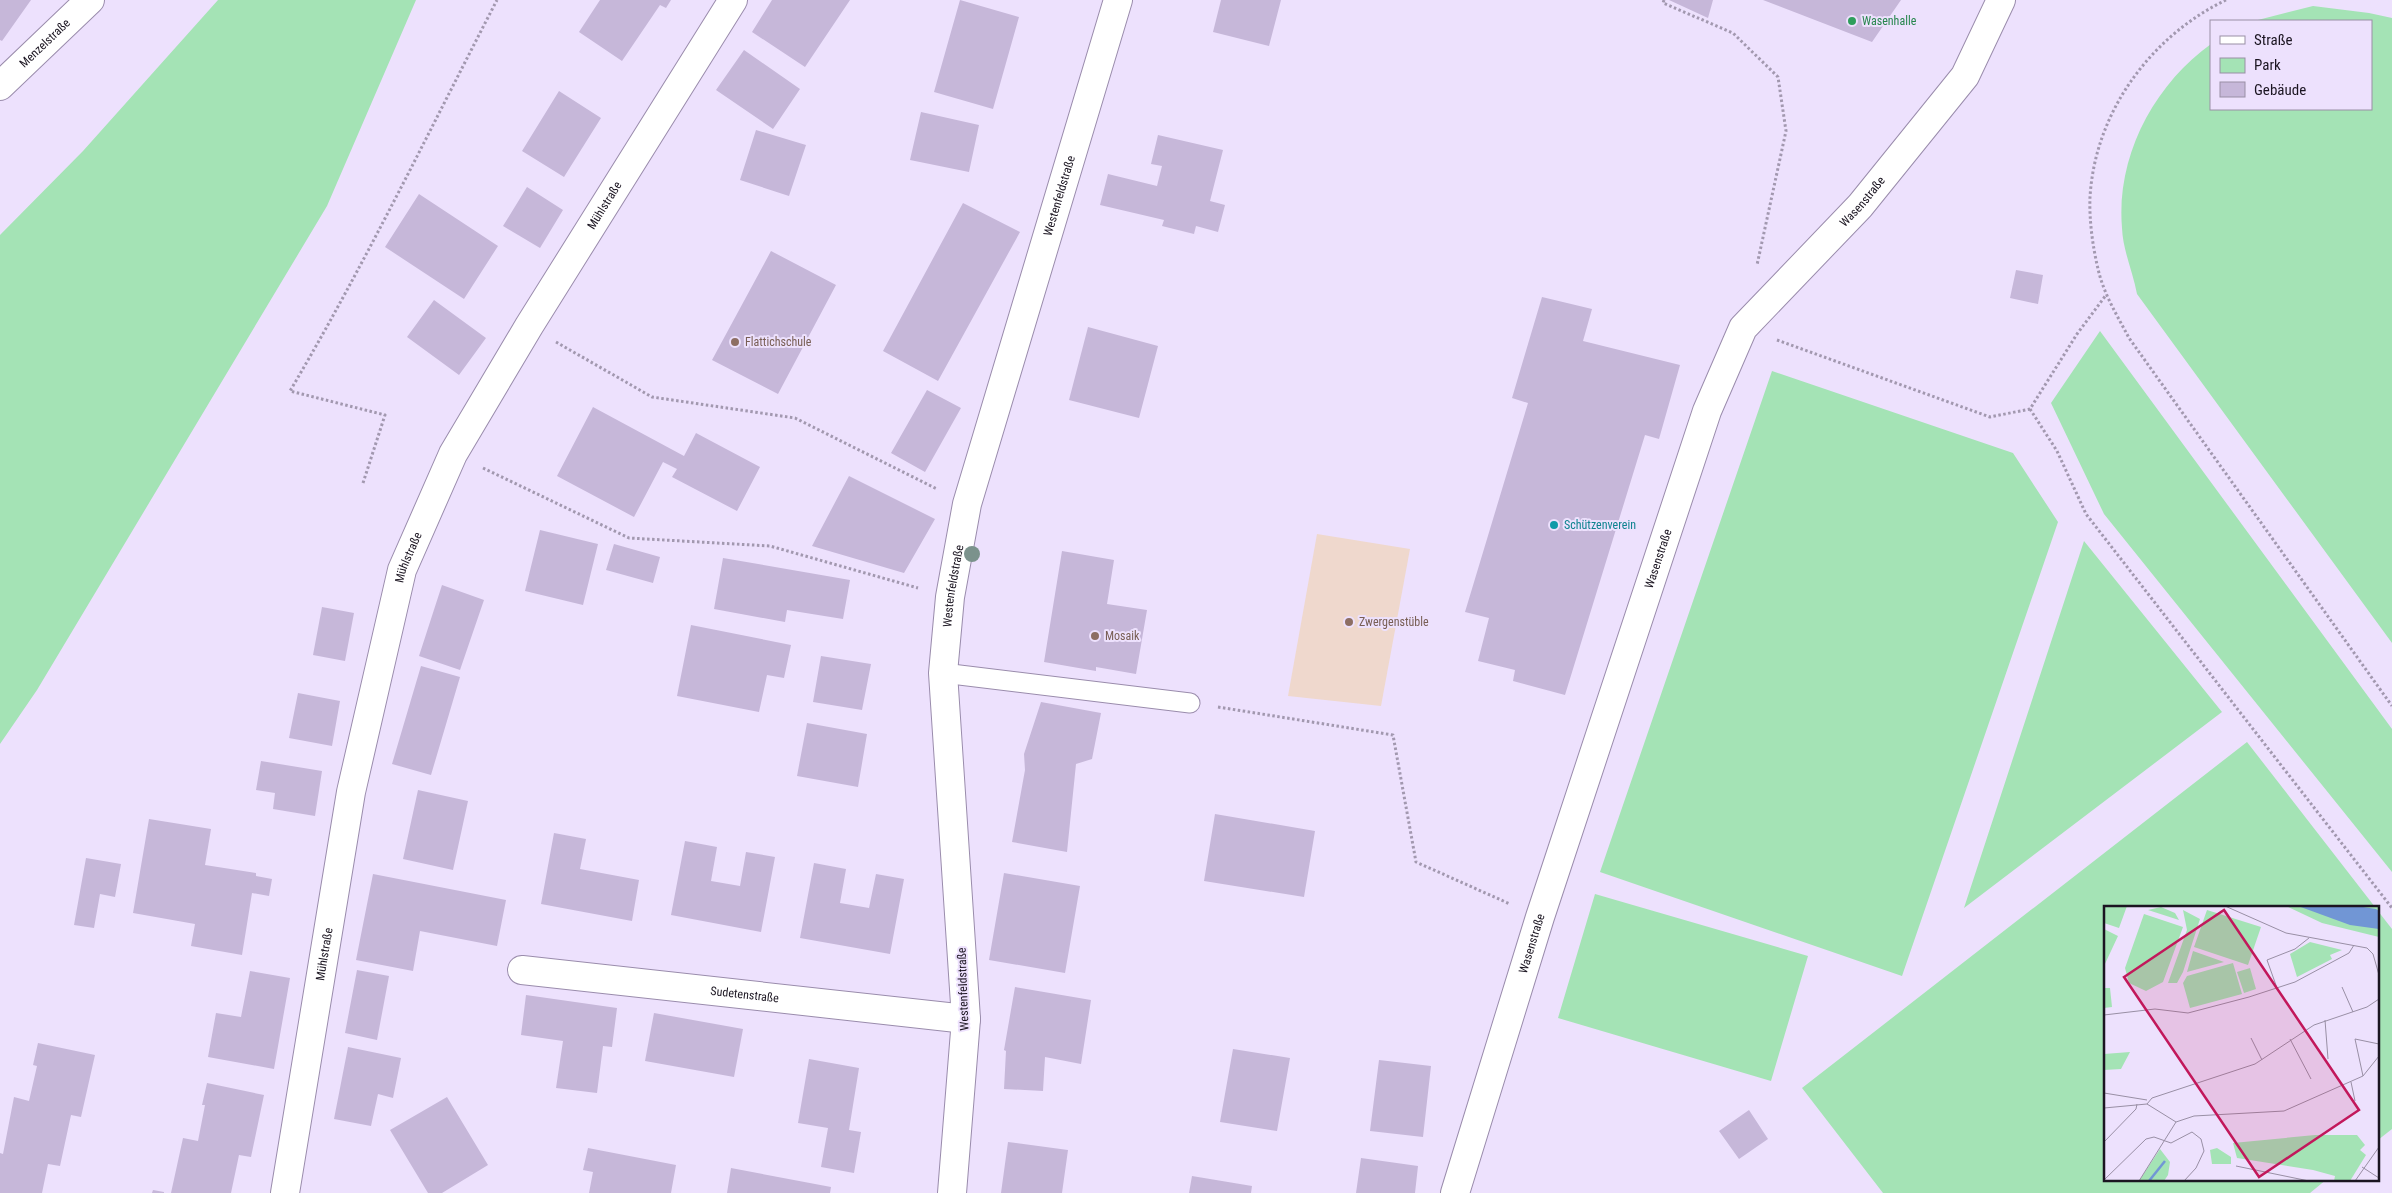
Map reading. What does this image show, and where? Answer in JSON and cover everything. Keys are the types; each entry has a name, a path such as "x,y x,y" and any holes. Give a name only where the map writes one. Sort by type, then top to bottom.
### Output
{"street":[{"name":"Menzelstraße","path":"0,86 90,0"},
{"name":"Mühlstraße","path":"285,1193 351,792 402,570 454,454 529,326 733,0"},
{"name":"Westenfeldstraße","path":"952,1193 966,1019 943,673 950,597 967,504 1118,0"},
{"name":"Wasenstraße","path":"1455,1193 1540,917 1707,411 1743,328 1860,206 1965,76 2001,0"},
{"name":"Sudetenstraße","path":"522,970 966,1019"}],"lane":[{"path":"943,673 1190,703"}],"path":[{"path":"363,483 385,415 290,391 327,328 386,219 498,0"},
{"path":"2226,0 2203,11 2160,46 2132,78 2111,118 2098,152 2090,197 2093,238 2099,273 2106,295 2129,338 2392,706"},
{"path":"529,326 652,397 795,418 967,504"},
{"path":"2030,409 2057,451 2086,514 2392,908"},
{"path":"454,454 629,538 770,546 950,597"},
{"path":"1190,703 1393,735 1416,862 1540,917"}],"shaded area":[{"name":"Zwergenstüble","path":"1317,534 1410,549 1381,706 1288,696"}],"green space":[{"path":"218,0 416,0 327,206 37,690 0,744 0,235 83,151"},
{"path":"2313,6 2392,18 2392,643 2137,294 2126,253 2122,228 2122,201 2125,175 2132,149 2156,101 2172,80 2210,45 2210,110 2372,110 2372,20 2258,20"},
{"path":"2100,331 2392,729 2392,872 2104,514 2051,403"},
{"path":"1772,371 2013,453 2058,522 1902,976 1600,872"},
{"path":"2084,541 2222,712 1964,908"},
{"path":"2247,742 2374,906 2104,906 2104,1180 2326,1180 2310,1193 1883,1193 1802,1088"},
{"path":"1595,894 1808,956 1771,1081 1558,1018"},
{"path":"2380,914 2392,929 2392,1129 2380,1138"}],"building":[{"path":"0,0 31,0 2,41 0,40"},
{"path":"600,0 671,0 666,8 660,5 622,61 579,32"},
{"path":"772,0 850,0 805,67 752,32"},
{"path":"960,0 1019,17 993,109 934,92"},
{"path":"1221,0 1281,0 1269,46 1213,32"},
{"path":"1669,0 1713,0 1708,18"},
{"name":"Wasenhalle","path":"1763,0 1901,0 1872,42"},
{"path":"744,50 800,89 773,129 716,90"},
{"path":"559,91 601,118 564,177 522,151"},
{"path":"921,112 979,125 969,172 910,160"},
{"path":"756,130 806,145 789,196 740,180"},
{"path":"1158,135 1223,150 1210,201 1225,205 1218,232 1196,226 1194,234 1162,226 1164,220 1100,205 1108,174 1157,186 1162,166 1151,164"},
{"path":"527,187 563,210 540,248 503,226"},
{"path":"419,194 498,246 464,299 385,247"},
{"path":"963,203 1020,232 938,381 883,351"},
{"path":"771,251 836,285 778,394 712,360"},
{"path":"2016,270 2043,275 2038,304 2010,298"},
{"name":"Schützenverein","path":"1542,297 1592,309 1583,341 1680,365 1659,439 1645,435 1565,695 1513,681 1515,670 1478,661 1489,618 1465,612 1528,403 1512,398"},
{"path":"434,300 486,338 459,375 407,337"},
{"path":"1088,327 1158,346 1139,418 1069,400"},
{"path":"927,390 961,408 925,472 891,453"},
{"path":"593,407 684,456 696,433 760,467 737,511 672,477 677,469 663,462 634,517 557,476"},
{"path":"849,476 935,519 904,573 812,546"},
{"path":"540,530 598,544 583,605 525,591"},
{"path":"614,544 660,557 653,583 606,570"},
{"name":"Mosaik","path":"1062,551 1114,560 1107,604 1147,610 1136,674 1096,667 1096,671 1044,662"},
{"path":"723,558 850,580 843,619 787,610 785,622 714,609"},
{"path":"442,585 484,600 460,670 419,656"},
{"path":"322,607 354,613 345,661 313,655"},
{"path":"691,625 791,645 784,678 767,675 759,712 677,696"},
{"path":"821,656 871,664 862,710 813,702"},
{"path":"421,666 460,677 431,775 392,764"},
{"path":"298,693 340,701 332,746 289,738"},
{"path":"1041,702 1101,713 1092,759 1076,764 1067,852 1012,842 1025,770 1024,754"},
{"path":"807,723 867,734 858,787 797,776"},
{"path":"261,761 322,771 315,816 273,809 275,793 256,790"},
{"path":"418,790 468,801 453,870 403,859"},
{"path":"1215,814 1315,831 1304,897 1204,881"},
{"path":"149,819 211,829 205,865 256,873 256,876 272,879 269,896 252,893 242,955 191,946 195,924 133,913"},
{"path":"554,833 586,839 580,869 639,880 632,921 541,904"},
{"path":"685,841 717,847 711,881 740,886 746,852 775,857 761,932 671,915"},
{"path":"86,858 121,864 115,897 100,894 94,928 74,925"},
{"path":"814,863 846,869 840,903 869,908 876,874 904,879 890,954 800,938"},
{"path":"1004,873 1080,886 1065,973 989,960"},
{"path":"373,874 506,900 497,946 420,931 413,971 356,960"},
{"path":"357,970 389,976 377,1040 345,1033"},
{"path":"250,971 290,978 274,1069 208,1057 216,1013 241,1017"},
{"path":"1015,987 1091,1000 1081,1064 1045,1057 1043,1091 1004,1089 1006,1051 1004,1050"},
{"path":"526,995 617,1008 612,1047 603,1046 597,1093 556,1088 563,1041 521,1035"},
{"path":"654,1013 743,1029 734,1077 645,1061"},
{"path":"38,1043 95,1055 81,1117 71,1115 60,1166 48,1164 42,1193 0,1193 0,1153 3,1154 14,1097 29,1101 37,1066 33,1065"},
{"path":"348,1047 401,1058 393,1098 378,1094 371,1126 334,1119"},
{"path":"1233,1049 1290,1058 1277,1131 1220,1122"},
{"path":"809,1059 859,1068 849,1130 861,1132 854,1173 821,1167 828,1128 798,1123"},
{"path":"1379,1060 1431,1066 1423,1137 1370,1131"},
{"path":"207,1083 264,1095 251,1157 239,1155 231,1193 171,1193 183,1138 198,1141 205,1105 202,1105"},
{"path":"447,1097 488,1165 442,1193 428,1193 390,1130"},
{"path":"1749,1110 1768,1139 1739,1159 1719,1131"},
{"path":"1008,1142 1068,1150 1062,1193 1001,1193"},
{"path":"588,1148 676,1165 671,1193 589,1193 593,1172 583,1170"},
{"path":"1361,1158 1418,1166 1415,1193 1356,1193"},
{"path":"731,1168 831,1187 830,1193 727,1193"},
{"path":"1192,1176 1252,1186 1251,1193 1189,1193"},
{"path":"153,1190 164,1192 164,1193 152,1193"}],"place":[{"name":"Wasenhalle","path":"1852,21"},
{"name":"Flattichschule","path":"735,342"},
{"name":"Schützenverein","path":"1554,525"},
{"name":"Zwergenstüble","path":"1349,622"},
{"name":"Mosaik","path":"1095,636"}]}
